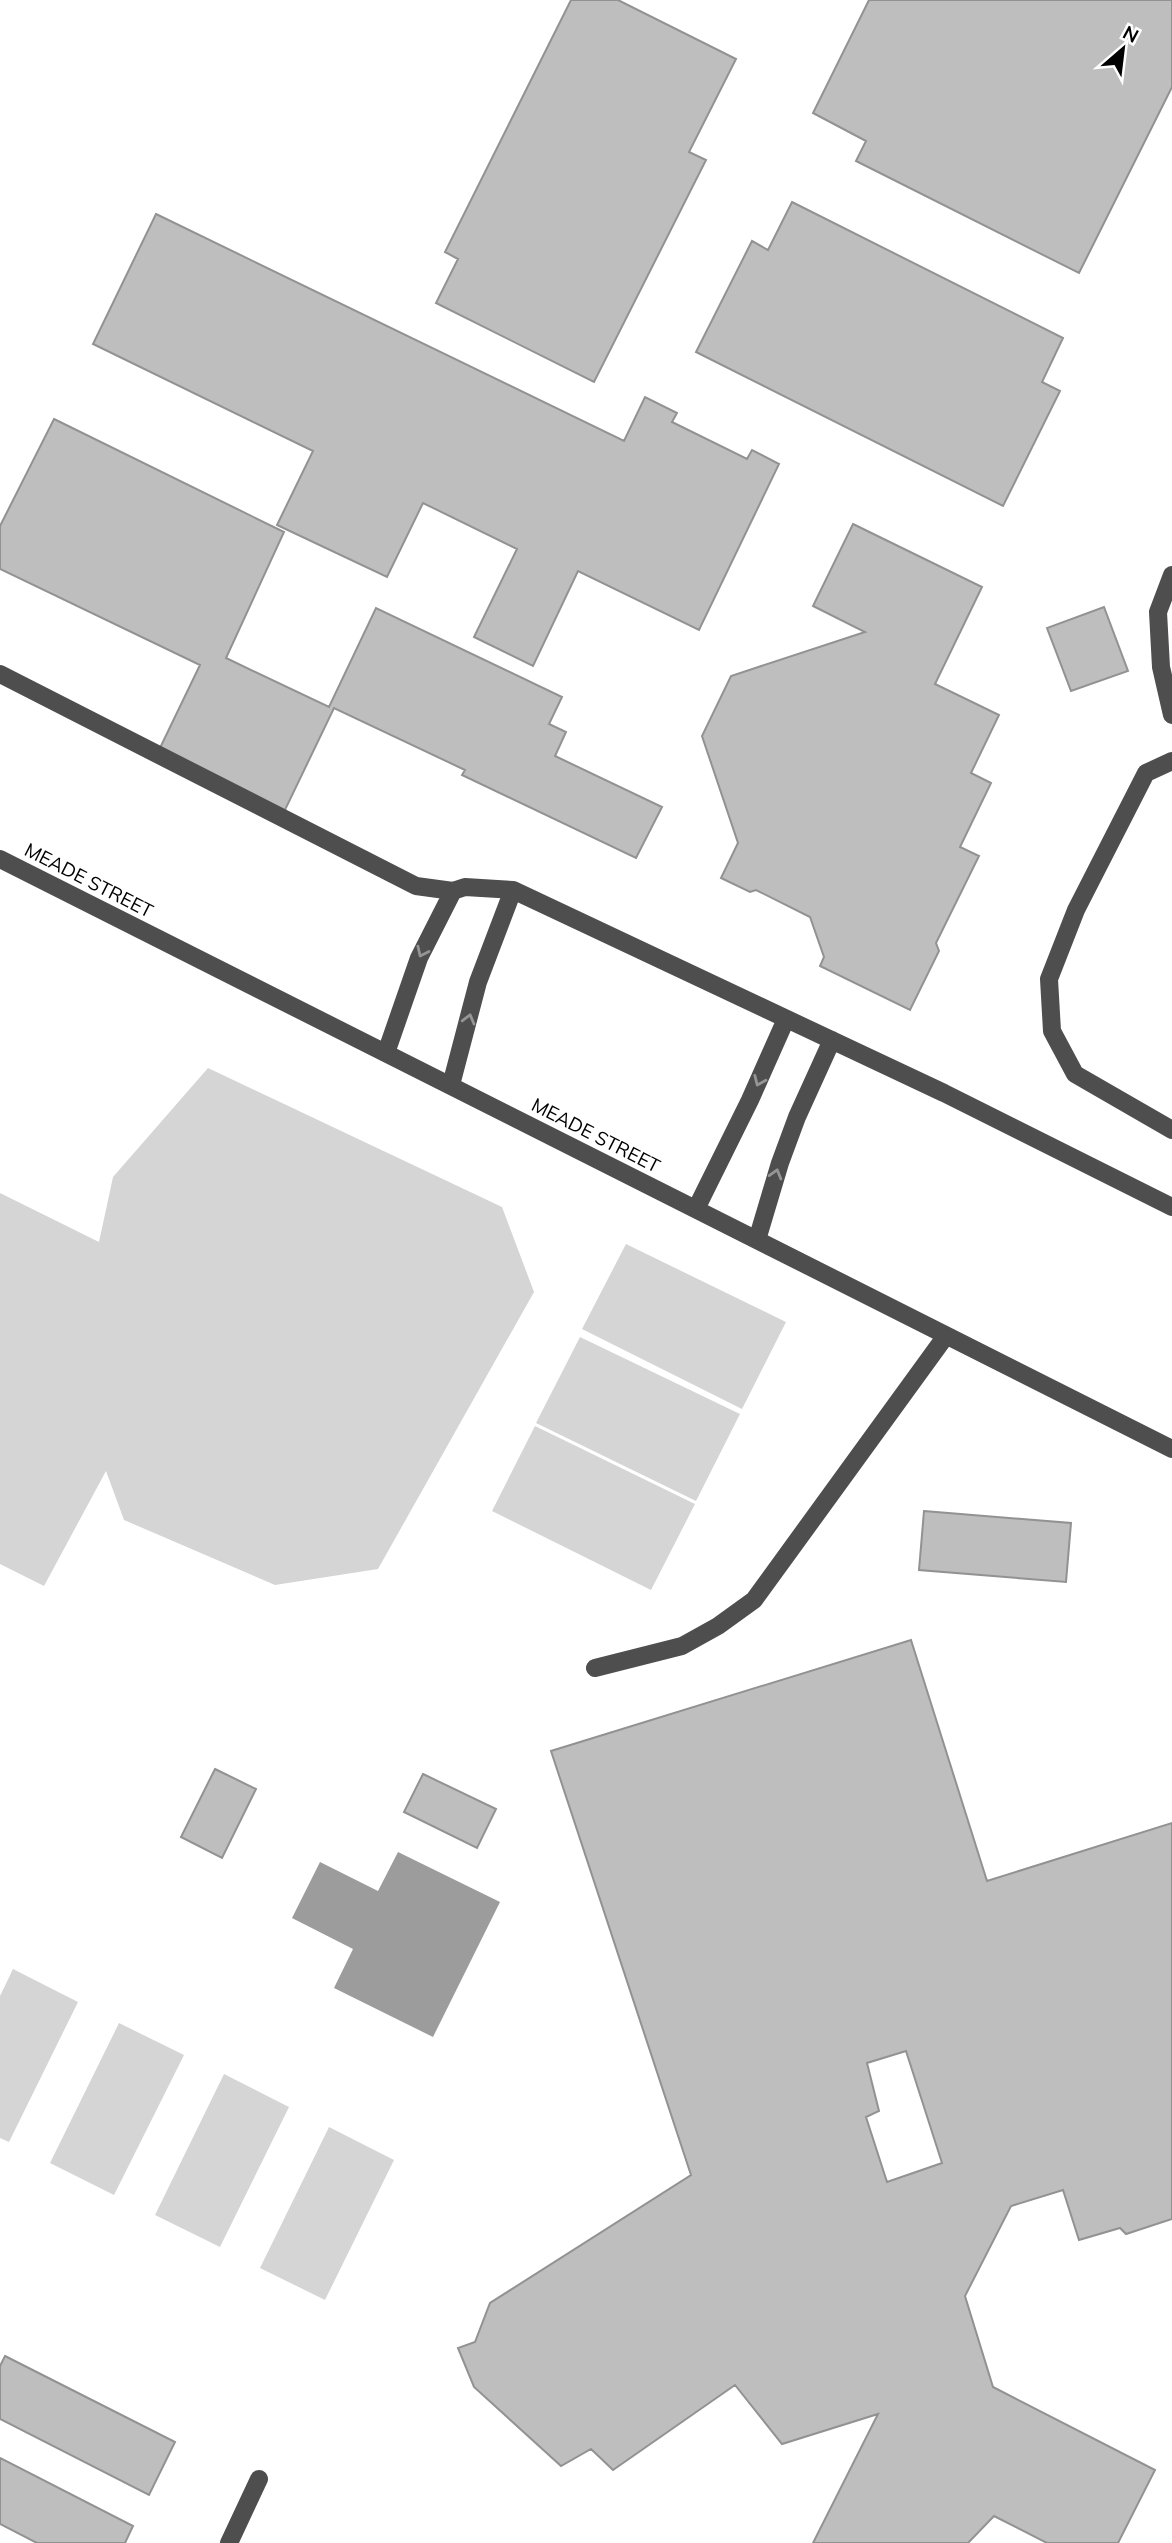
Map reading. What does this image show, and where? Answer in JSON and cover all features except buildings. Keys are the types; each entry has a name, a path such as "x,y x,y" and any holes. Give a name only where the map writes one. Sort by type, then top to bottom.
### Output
{"street":[{"path":"1172,575 1158,611 1161,667 1172,715"},
{"path":"0,674 416,886 453,891 465,887 513,890 944,1093 1172,1207"},
{"path":"1172,761 1146,773 1076,910 1049,979 1052,1031 1075,1074 1172,1130"},
{"name":"MEADE STREET","path":"0,859 1172,1450"},
{"path":"451,1085 478,982 513,890"},
{"path":"386,1053 419,958 453,891"},
{"path":"695,1209 750,1100 786,1019"},
{"path":"757,1240 797,1117 832,1040"},
{"path":"595,1668 682,1646 718,1626 754,1600 945,1337"},
{"path":"229,2543 260,2479"}],"shaded area":[{"path":"208,1068 502,1207 534,1292 378,1569 275,1585 124,1520 106,1471 44,1586 0,1564 0,1193 99,1242 113,1177"},
{"path":"626,1244 786,1322 742,1409 582,1329"},
{"path":"580,1337 740,1414 696,1501 536,1423"},
{"path":"535,1426 695,1504 651,1590 492,1511"},
{"path":"398,1852 500,1902 433,2037 334,1988 353,1949 292,1918 320,1862 378,1891"},
{"path":"13,1969 78,2002 9,2142 0,2138 0,1996"},
{"path":"119,2023 184,2055 114,2195 50,2163"},
{"path":"224,2074 289,2107 220,2247 155,2215"},
{"path":"329,2127 394,2160 325,2300 260,2268"}]}
